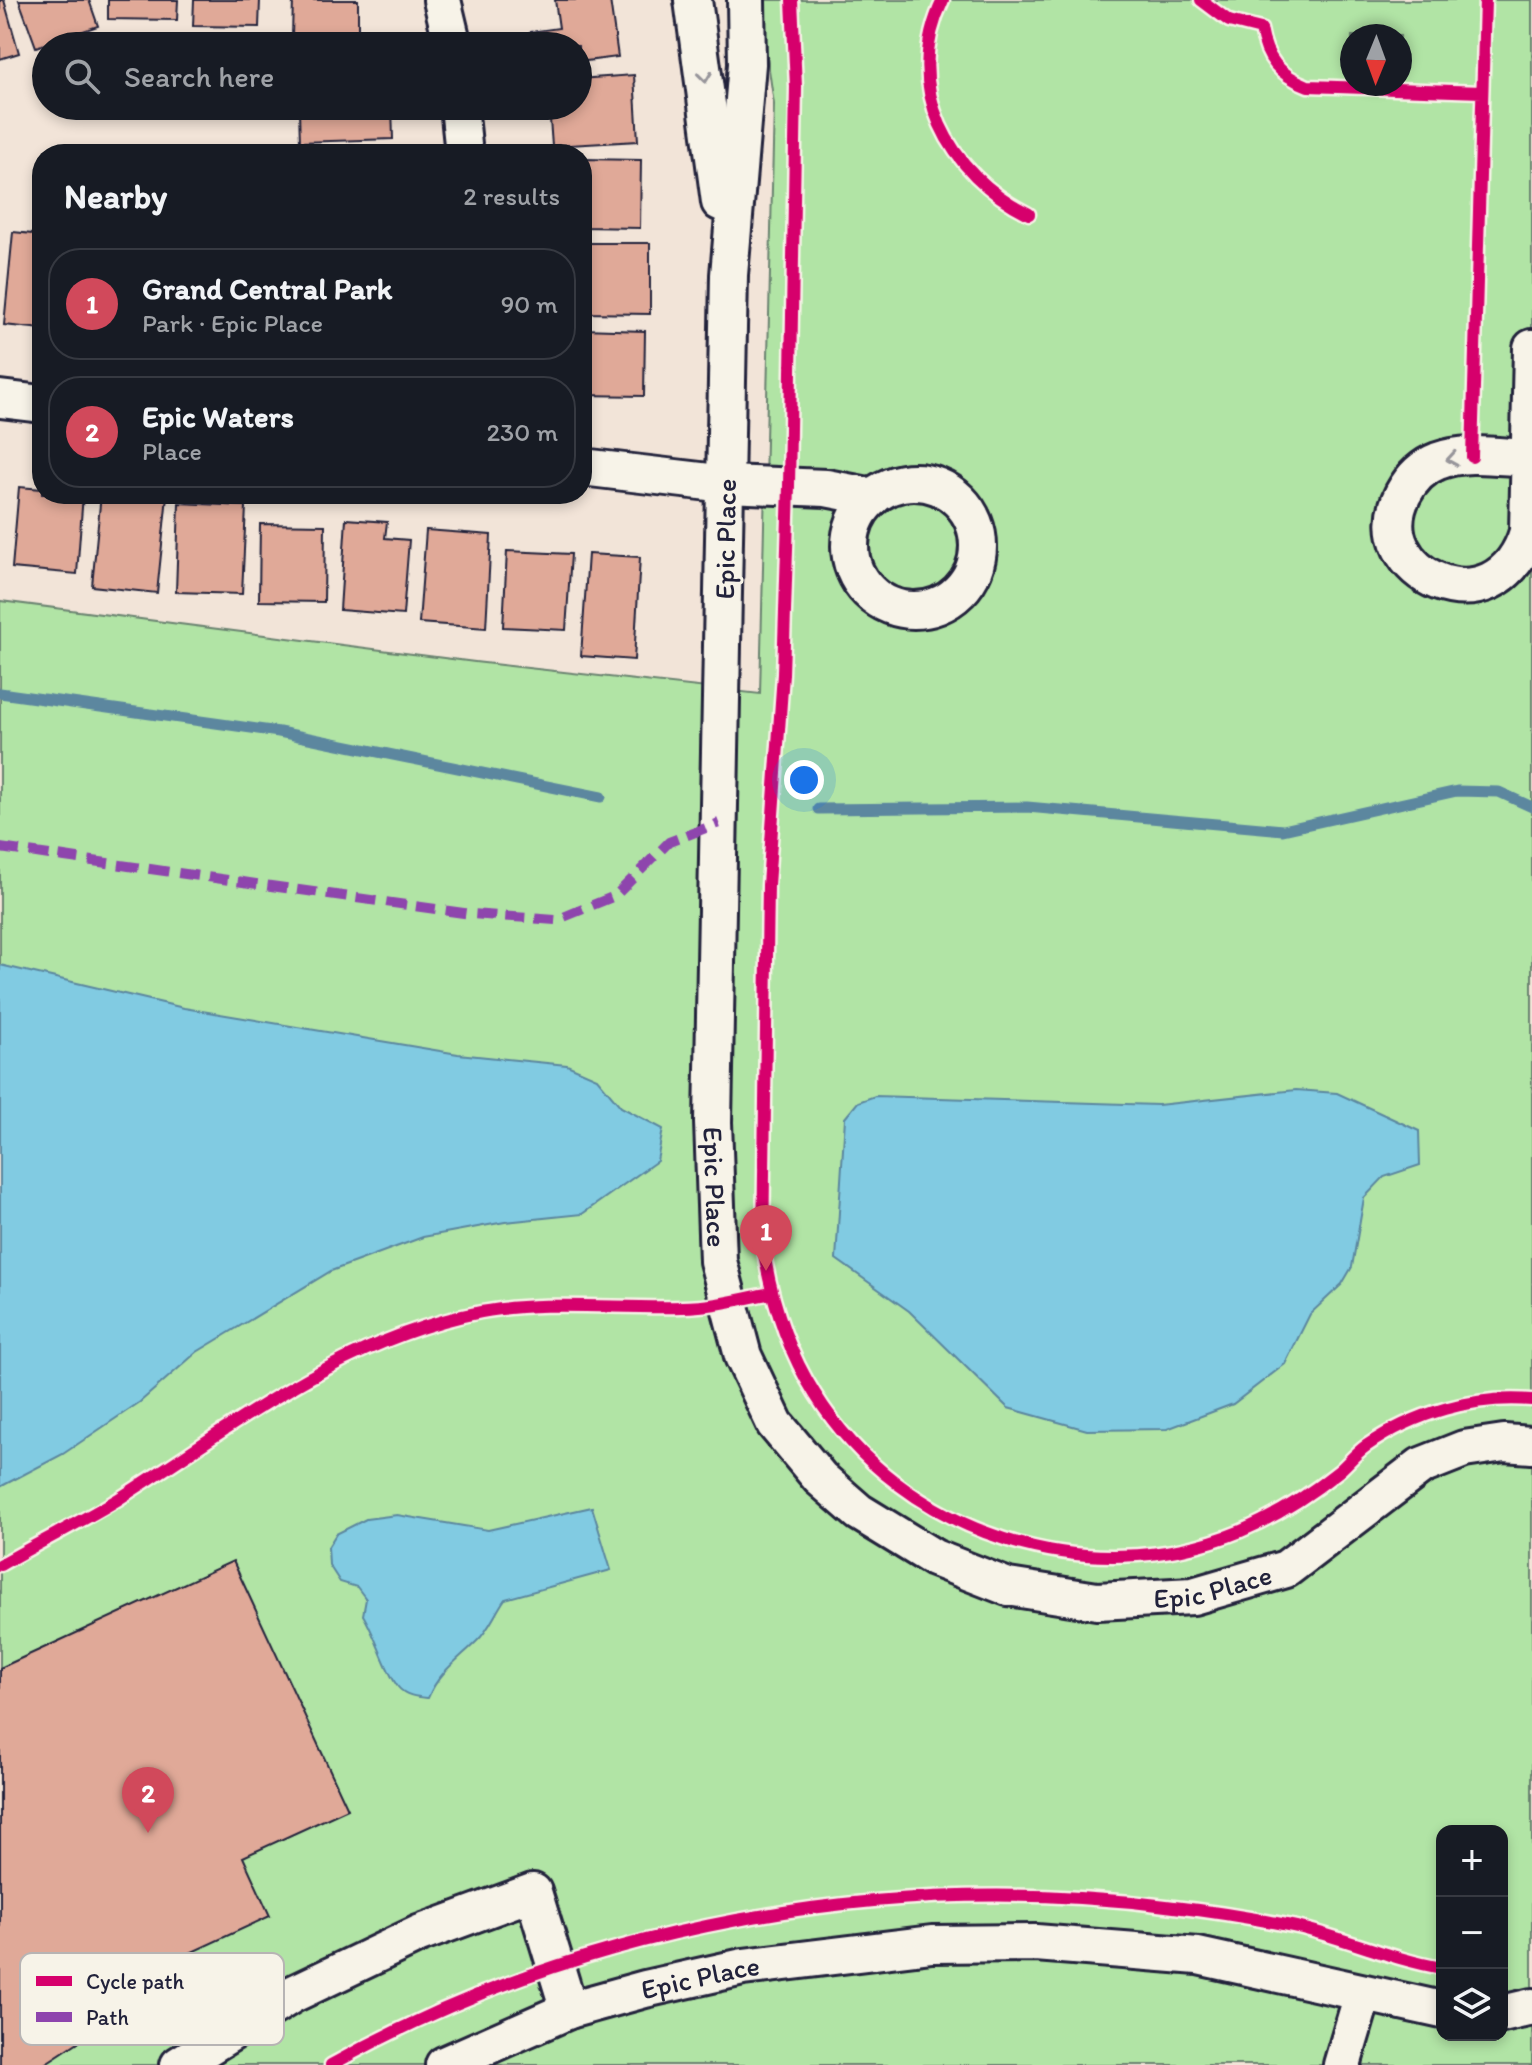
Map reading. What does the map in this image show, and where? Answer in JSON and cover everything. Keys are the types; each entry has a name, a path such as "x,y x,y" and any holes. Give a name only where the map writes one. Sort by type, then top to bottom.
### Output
{"street":[{"path":"442,0 450,32"},
{"name":"Epic Place","path":"693,0 729,275"},
{"name":"Epic Place","path":"746,0 747,64 729,275 713,1122 718,1261 743,1356 775,1424 820,1478 859,1512 934,1558 1008,1587 1097,1601 1193,1596 1286,1569 1421,1466 1464,1449 1504,1443 1532,1445"},
{"path":"460,120 463,144"},
{"path":"1529,458 1532,348"},
{"path":"0,399 32,403"},
{"path":"592,468 726,484 826,488 873,497"},
{"path":"284,2001 419,1934 533,1892 569,2010"},
{"name":"Epic Place","path":"444,2065 569,2010 743,1967 932,1944 1036,1943 1198,1956 1436,2009"},
{"path":"1342,2065 1363,1994"},
{"path":"1508,2013 1532,2007"},
{"path":"179,2065 212,2045"}],"green space":[{"path":"759,0 1532,0 1532,2065 0,2065 0,601 475,662 760,694 774,104"}],"water":[{"path":"0,965 184,1008 458,1054 567,1065 597,1078 621,1107 663,1129 657,1161 582,1214 505,1222 423,1237 331,1271 197,1352 140,1402 63,1454 0,1487"},
{"path":"1296,1090 1337,1093 1419,1131 1420,1165 1384,1177 1364,1198 1352,1267 1342,1284 1310,1314 1285,1364 1233,1404 1167,1429 1087,1430 1008,1408 909,1311 836,1259 845,1118 858,1102 875,1096 1158,1105"},
{"path":"592,1507 611,1570 505,1599 485,1632 443,1674 428,1698 408,1694 398,1687 363,1615 366,1599 357,1587 340,1582 329,1565 328,1547 336,1534 366,1519 397,1515 488,1530"}],"building":[{"path":"0,0 4,0 19,53 0,59"},
{"path":"19,0 89,0 98,26 80,32 32,32 32,36"},
{"path":"108,0 178,0 177,20 108,19"},
{"path":"194,0 260,0 259,27 193,26"},
{"path":"293,0 358,0 358,32 292,32"},
{"path":"555,0 610,0 618,57 592,60 592,32 530,32 559,28"},
{"path":"634,75 638,141 552,144 550,120 592,120 592,78"},
{"path":"299,120 392,120 393,139 300,142"},
{"path":"592,159 641,160 640,228 592,227"},
{"path":"13,232 32,234 32,328 4,325"},
{"path":"592,243 650,243 650,314 592,313"},
{"path":"592,329 645,331 644,396 592,395"},
{"path":"19,487 32,488 32,504 82,504 77,574 12,568"},
{"path":"100,504 166,504 157,593 92,586"},
{"path":"179,504 246,506 242,594 176,592"},
{"path":"346,519 387,522 385,538 409,540 403,615 340,610"},
{"path":"260,524 325,525 324,602 259,601"},
{"path":"426,530 491,535 486,628 419,623"},
{"path":"507,551 571,554 566,630 503,627"},
{"path":"588,554 640,557 634,660 581,656"},
{"path":"233,1561 348,1809 243,1857 270,1916 190,1953 20,1953 20,2045 74,2045 43,2065 0,2065 0,1668"}],"waterway":[{"path":"0,693 279,732 601,797"},
{"path":"818,809 1027,807 1283,830 1457,791 1499,792 1532,807"}],"marked path":[{"path":"0,848 471,914 556,920 615,896 669,842 719,823"}],"cycle path":[{"path":"792,0 796,87 789,486 783,674 768,885 763,1246 781,1323 805,1377 852,1443 897,1483 948,1515 1003,1539 1062,1552 1122,1556 1182,1549 1254,1525 1316,1488 1366,1446 1424,1416 1488,1400 1532,1400"},
{"path":"943,0 931,33 927,65 930,95 940,125 955,152 975,176 1000,197 1029,214"},
{"path":"1201,0 1229,21 1261,29 1266,49 1276,65 1289,77 1308,86 1482,92"},
{"path":"1472,457 1485,0"},
{"path":"0,1565 117,1500 291,1388 382,1342 430,1325 506,1308 693,1307 771,1293"},
{"path":"331,2065 427,2017 526,1977 630,1944 736,1920 843,1904 951,1897 1059,1897 1166,1906 1297,1927 1436,1967"}],"place":[{"name":"Grand Central Park","path":"766,1271"},
{"name":"Epic Waters","path":"148,1833"}]}
